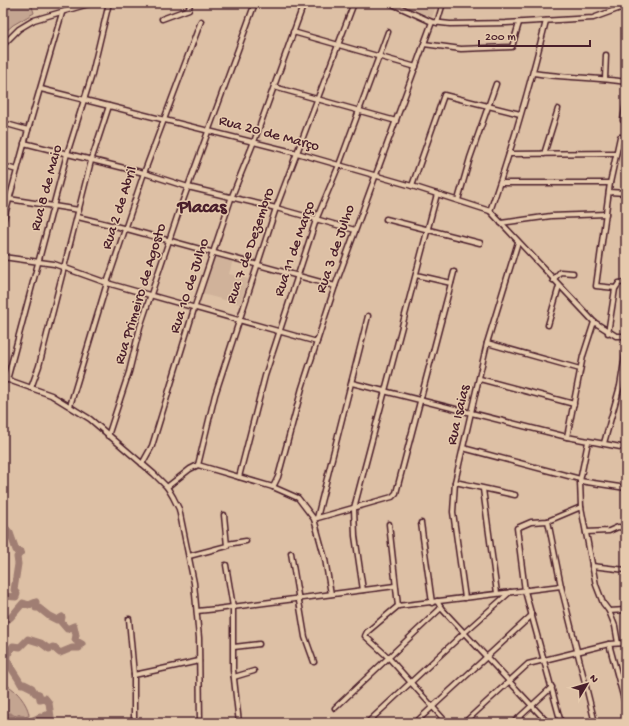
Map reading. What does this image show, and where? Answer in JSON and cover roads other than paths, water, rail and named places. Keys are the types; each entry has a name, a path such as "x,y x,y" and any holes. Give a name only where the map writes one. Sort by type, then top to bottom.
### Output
{"street":[{"path":"3,45 15,32 44,16 62,13 92,3"},
{"name":"Rua 8 de Maio","path":"5,379 67,154 85,99 109,3"},
{"path":"162,19 189,9 190,3"},
{"name":"Rua Primeiro de Agosto","path":"108,436 151,296 188,187 255,3"},
{"name":"Rua 10 de Julho","path":"142,464 152,446 194,309 232,196 274,87 304,3"},
{"name":"Rua 7 de Dezembro","path":"198,465 215,395 257,264 276,208 354,3"},
{"path":"390,3 432,22 465,24 519,23 593,18 626,6"},
{"path":"437,23 443,3"},
{"path":"3,222 24,142 62,13"},
{"name":"Rua 2 de Abril","path":"70,406 107,284 144,173 201,21"},
{"path":"546,21 533,73 500,183 490,211 553,280 594,322 608,333 616,336 626,336 626,343"},
{"name":"Rua 3 de Julho","path":"273,487 278,477 302,388 335,286 374,176 396,121 432,22"},
{"path":"424,44 461,49 512,48 519,23"},
{"path":"293,32 416,67"},
{"name":"Rua 11 de Março","path":"239,477 259,394 316,220 339,165 388,32"},
{"path":"606,55 606,79"},
{"path":"533,73 570,78 606,79 626,82"},
{"path":"458,200 496,84"},
{"path":"274,87 396,121"},
{"name":"Rua 20 de Março","path":"40,89 297,153 412,186 490,211"},
{"path":"412,186 442,96 448,95 520,114"},
{"path":"623,120 626,103"},
{"path":"31,388 39,366 91,161 109,106"},
{"path":"544,154 558,109"},
{"path":"3,123 28,130"},
{"path":"616,288 596,286 610,183 620,137"},
{"path":"24,142 91,161 144,173 188,187 232,196 355,230"},
{"path":"509,154 616,153"},
{"path":"3,166 17,170"},
{"path":"500,183 610,183"},
{"path":"609,192 626,193"},
{"path":"363,590 355,536 354,508 387,391 437,194"},
{"path":"9,199 79,210"},
{"path":"501,222 551,216 606,214"},
{"path":"78,217 298,274 335,286"},
{"path":"386,219 480,243"},
{"name":"Rua Isaias","path":"465,598 453,512 454,482 480,379 487,344 518,242"},
{"path":"3,257 38,262 64,268 107,284 317,342"},
{"path":"316,518 392,497 397,491 454,272"},
{"path":"553,280 560,272 573,273"},
{"path":"416,275 451,283"},
{"path":"608,333 616,288 619,283 626,282"},
{"path":"548,325 559,286"},
{"path":"331,594 316,518 352,383 368,316"},
{"path":"567,437 583,356 594,322"},
{"path":"487,344 580,369"},
{"path":"604,443 620,386 626,350"},
{"path":"5,379 51,395 90,419 167,487 179,509 189,556 197,611 200,723"},
{"path":"480,379 574,404"},
{"path":"352,383 471,414 588,442 604,443 626,448"},
{"path":"588,442 580,480 581,507 596,585 603,603 609,611 615,626 618,643"},
{"path":"463,448 580,480 626,488"},
{"path":"167,487 190,469 198,465 273,487 298,498 316,518"},
{"path":"454,482 515,495"},
{"path":"483,489 497,593"},
{"path":"561,723 525,591 517,528 531,522 548,521 581,507"},
{"path":"224,515 227,545"},
{"path":"548,521 561,586 595,723"},
{"path":"421,523 432,602"},
{"path":"388,524 398,606"},
{"path":"586,532 609,531 618,527 626,528"},
{"path":"189,556 246,541"},
{"path":"291,553 305,637 314,662"},
{"path":"226,565 233,607 234,677 239,723"},
{"path":"592,566 626,570"},
{"path":"197,611 395,586"},
{"path":"447,723 410,684 388,657 365,634 398,606 561,586"},
{"path":"367,723 510,592"},
{"path":"437,601 441,608 465,632 548,723"},
{"path":"335,708 441,608"},
{"path":"609,611 626,610"},
{"path":"415,723 532,615"},
{"path":"129,619 134,674 134,723"},
{"path":"464,723 528,664 610,644 626,643"},
{"path":"234,647 259,644"},
{"path":"610,644 626,707"},
{"path":"134,674 199,661"},
{"path":"234,677 254,671"},
{"path":"513,723 552,687"}],"waterway":[{"path":"3,525 10,533 16,550 21,552 17,557 18,564 14,590 17,594 16,597 3,596"},
{"path":"3,628 5,622 23,603 29,605 36,602 36,608 39,608 49,616 57,620 62,617 61,622 67,629 74,626 76,635 75,640 82,644 78,643 79,648 72,648 60,653 53,647 49,649 41,643 28,639 20,647 13,646 9,651 8,656 10,665 21,684 32,688 35,693 39,694 40,699 45,698 49,703 51,717 45,715 45,719 40,717 29,722 20,717 16,722 10,716 8,719 11,723 7,723"}],"district":[{"name":"Placas","path":"202,208"}]}
